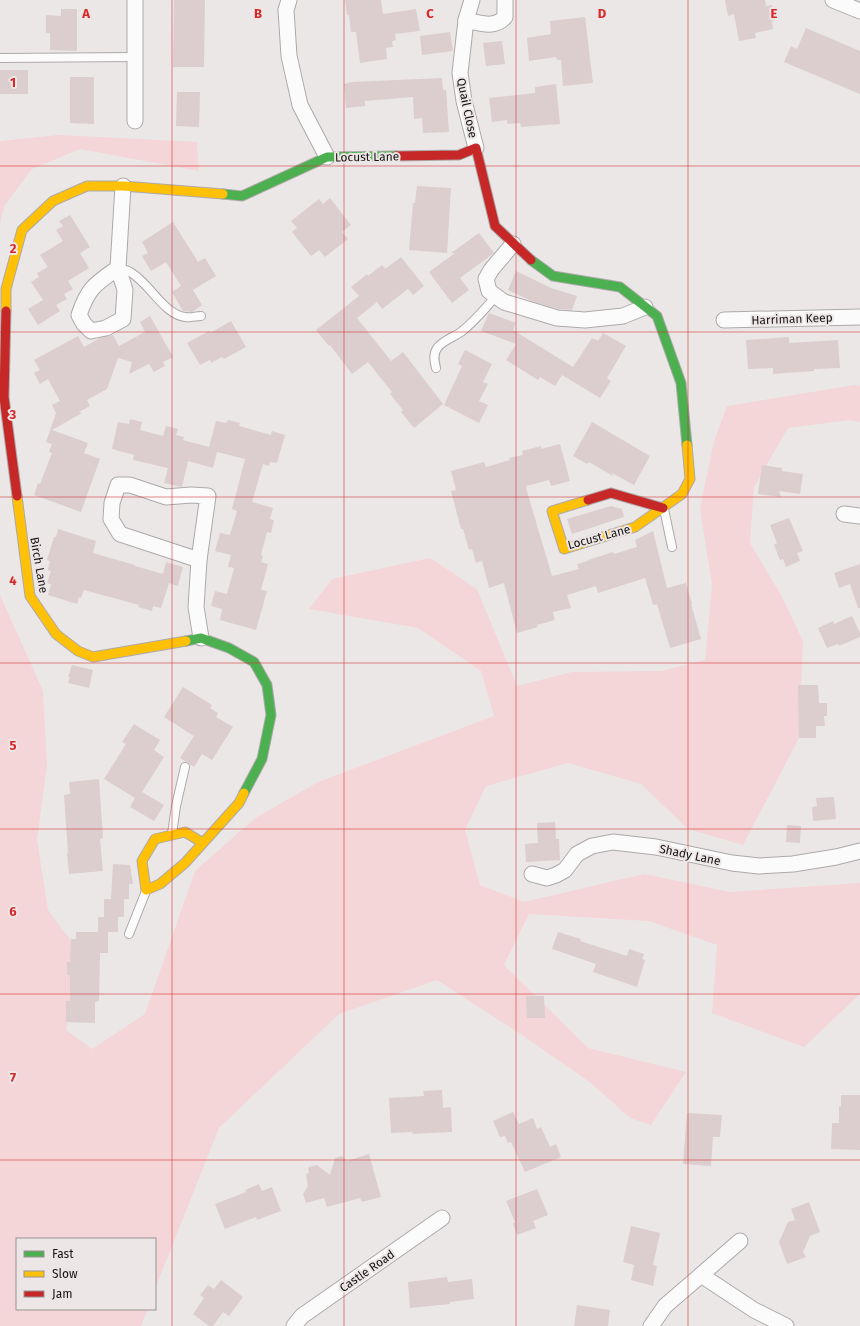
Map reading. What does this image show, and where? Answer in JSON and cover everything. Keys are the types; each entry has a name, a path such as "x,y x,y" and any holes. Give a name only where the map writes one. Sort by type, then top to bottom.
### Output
{"street":[{"path":"135,0 135,121"},
{"path":"289,0 286,10 289,56 300,106 327,157"},
{"name":"Quail Close","path":"472,0 466,20 460,73 464,101 476,148"},
{"path":"466,20 489,25 500,22 505,17 505,0"},
{"path":"833,0 860,11"},
{"name":"Locust Lane","path":"87,186 123,186 242,196 327,157 459,156 476,148 495,226 528,258 553,276 620,287 656,316 681,383 690,479 682,494 664,508 635,527 564,549 552,511 612,493 664,508"},
{"name":"Birch Lane","path":"87,186 53,201 22,230 6,289 4,397 30,596 56,634 78,651 93,658 201,638"},
{"path":"118,268 123,186"},
{"path":"513,244 491,270 486,279 489,291 504,302 557,318 585,320 623,316 645,307"},
{"name":"Harriman Keep","path":"724,320 860,317"},
{"path":"199,560 120,534 111,518 112,503 118,486 130,485 166,497 191,495 208,496 199,560 196,607 201,638 229,648 254,662 267,685 271,715 262,759 239,803 203,843 185,863 160,884 146,890 142,861 156,839 185,832 203,843"},
{"path":"844,514 860,516"},
{"name":"Shady Lane","path":"532,874 547,878 556,875 565,870 577,854 592,846 613,842 656,848 732,863 759,866 793,864 836,857 860,851"},
{"name":"Castle Road","path":"294,1326 302,1316 442,1218"},
{"path":"651,1326 665,1306 740,1241"},
{"path":"701,1275 754,1310 786,1326"}],"lane":[{"path":"0,58 135,57"},
{"path":"118,268 130,272 141,280 167,307 178,316 191,318 201,316"},
{"path":"436,368 434,359 437,347 460,333 476,320 496,296"},
{"path":"664,508 672,547"},
{"path":"172,835 176,806 185,767"},
{"path":"129,934 146,890"}],"shaded area":[{"path":"59,135 197,142 199,171 80,149 32,169 4,206 0,224 0,141"},
{"path":"854,385 860,386 860,422 850,420 788,428 754,487 750,543 781,595 803,641 799,738 743,845 688,829 641,784 568,763 486,786 465,830 480,885 524,902 644,874 730,892 860,883 860,994 804,1047 712,1013 717,945 649,921 529,914 504,965 588,1048 686,1072 651,1125 630,1118 591,1083 519,1033 437,980 339,1014 219,1128 156,1286 156,1238 16,1238 16,1310 148,1310 141,1326 0,1326 0,595 43,691 47,765 37,840 48,910 80,953 66,1030 92,1049 145,1014 195,871 254,819 318,782 494,716 481,671 418,628 309,609 332,579 430,558 477,589 517,686 572,672 662,671 705,660 712,585 700,509 714,441 727,406"}],"building":[{"path":"174,0 205,0 204,67 173,67"},
{"path":"345,0 381,0 383,14 416,9 420,31 395,34 396,40 392,41 393,47 386,48 387,59 360,63 356,32 351,32"},
{"path":"725,0 765,0 766,6 772,5 775,20 772,21 773,29 755,33 756,38 739,41 734,14 728,16"},
{"path":"61,9 77,9 77,51 50,50 50,33 46,33 46,15 61,16"},
{"path":"585,17 593,83 563,86 561,60 557,60 556,57 529,61 527,38 551,34 550,21"},
{"path":"806,28 860,51 860,94 784,62 791,46 797,49"},
{"path":"450,32 453,51 422,55 420,36"},
{"path":"502,41 505,64 486,66 483,43"},
{"path":"0,70 28,70 28,94 0,94"},
{"path":"70,77 94,77 94,124 70,123"},
{"path":"442,78 443,90 446,90 449,132 423,133 422,118 414,119 413,97 365,101 365,106 346,108 344,84 351,82"},
{"path":"556,84 560,124 521,127 520,123 507,124 507,120 492,122 489,98 535,93 535,87"},
{"path":"177,92 200,92 199,127 176,126"},
{"path":"417,186 451,188 447,253 409,250 413,203 415,203"},
{"path":"330,198 351,225 342,232 348,239 325,257 319,250 311,256 292,232 297,228 291,221 319,199 323,204"},
{"path":"70,215 90,247 80,253 89,268 68,281 73,289 64,294 67,299 56,305 60,311 38,325 28,309 43,300 31,282 39,277 37,273 48,267 40,255 63,241 56,230 63,226 59,221"},
{"path":"173,222 198,262 205,258 216,276 193,290 202,305 192,312 183,311 172,292 181,286 166,262 151,271 142,256 148,253 142,242"},
{"path":"479,233 494,253 460,278 469,290 452,303 429,272 455,253 451,253"},
{"path":"401,257 424,286 413,295 408,289 382,309 377,302 357,318 391,361 403,352 443,404 414,428 401,412 403,410 390,394 392,392 368,362 352,374 330,345 329,346 316,330 359,296 351,287 367,274 368,276 382,265 385,269"},
{"path":"516,271 551,288 577,296 572,310 559,309 534,302 508,290"},
{"path":"489,313 516,323 513,330 573,367 592,338 598,341 603,333 626,346 607,378 611,381 600,398 562,375 555,386 540,377 538,380 506,360 516,344 481,331"},
{"path":"150,316 173,357 163,362 165,366 154,372 149,364 129,374 132,362 118,358 107,389 87,400 90,406 79,412 82,413 52,430 88,443 84,453 100,459 81,512 34,495 52,453 49,452 52,444 46,442 56,413 52,405 60,401 48,379 40,384 34,373 40,370 34,360 78,336 84,347 100,338 113,335 119,346 145,332 140,322"},
{"path":"231,321 246,347 224,359 222,357 211,363 210,360 200,365 187,343 209,331 210,333"},
{"path":"789,337 789,343 838,340 840,368 814,369 814,371 773,374 773,368 748,369 746,340"},
{"path":"465,350 492,364 483,382 488,384 479,401 488,405 479,423 444,405 462,366 458,364"},
{"path":"130,419 142,422 140,430 163,436 166,426 178,429 176,435 184,437 183,440 209,447 216,421 226,423 228,420 240,423 239,426 271,435 272,431 285,435 277,463 270,462 269,466 263,464 252,502 273,508 270,519 274,520 271,533 267,532 261,555 263,556 261,562 268,564 261,590 267,591 256,630 220,620 222,609 211,606 215,591 227,594 234,568 228,567 231,555 215,551 220,533 230,535 237,511 232,509 245,459 217,452 213,468 188,461 182,487 164,483 168,468 133,460 134,455 112,449 118,422 129,424"},
{"path":"592,422 650,456 634,485 612,473 613,476 589,462 587,464 573,456"},
{"path":"560,444 570,481 551,486 549,480 526,486 552,576 579,569 577,564 588,560 613,552 614,554 637,547 635,540 653,531 667,588 686,583 701,639 670,648 657,604 653,605 645,578 598,593 596,586 567,595 571,608 553,612 555,620 517,633 504,583 489,588 482,561 476,563 472,549 469,550 463,529 461,529 451,491 456,490 451,471 484,462 486,467 510,460 509,458 523,455 522,451 541,446 541,449"},
{"path":"762,465 782,468 782,471 803,474 800,494 779,491 781,497 758,494"},
{"path":"611,506 622,509 624,517 572,534 567,519"},
{"path":"789,518 803,551 797,553 800,561 786,567 783,559 780,560 774,545 777,543 770,525"},
{"path":"58,529 96,541 93,553 135,566 163,574 166,562 183,567 178,586 169,583 161,608 153,606 152,611 138,607 139,605 84,590 81,598 79,597 77,604 48,595 51,584 47,583 51,571 48,570 50,561 47,560"},
{"path":"860,564 860,608 858,608 850,584 839,588 834,573"},
{"path":"852,616 860,633 860,637 839,646 838,644 827,648 818,628 833,621 834,624"},
{"path":"72,665 93,670 89,688 68,683 70,677 68,677"},
{"path":"798,685 818,685 819,703 827,703 827,716 824,716 825,726 816,726 816,738 799,738"},
{"path":"183,687 212,705 210,708 218,713 216,717 233,727 212,760 202,754 194,767 180,758 194,736 164,717"},
{"path":"134,724 160,740 154,750 164,757 142,792 164,805 154,821 130,807 135,798 104,779 126,744 122,742"},
{"path":"99,779 103,838 100,839 103,871 69,874 64,795 70,794 69,782"},
{"path":"834,797 836,819 813,821 812,807 817,806 816,798"},
{"path":"555,822 556,839 559,839 560,860 526,862 525,844 538,843 537,823"},
{"path":"787,825 801,826 800,843 786,842"},
{"path":"113,864 130,865 133,884 129,884 129,899 124,899 124,917 118,917 118,932 108,932 108,953 100,953 99,1001 95,1002 95,1023 66,1022 66,1001 70,1001 70,975 67,975 67,962 70,962 71,939 76,939 76,932 98,932 98,917 104,917 104,899 111,899"},
{"path":"558,932 581,939 580,941 627,956 629,949 644,954 642,959 645,960 637,987 593,972 596,964 552,949"},
{"path":"526,996 544,996 545,1018 527,1018"},
{"path":"442,1090 443,1108 451,1107 452,1132 412,1134 413,1132 391,1133 389,1098 424,1096 423,1091"},
{"path":"841,1095 860,1095 860,1150 831,1149 832,1123 839,1123 839,1106 841,1106"},
{"path":"513,1112 519,1124 533,1118 537,1129 541,1127 550,1147 556,1144 561,1157 525,1172 511,1142 508,1143 505,1136 500,1137 493,1121"},
{"path":"687,1113 722,1115 720,1137 713,1137 711,1166 683,1164"},
{"path":"369,1154 381,1197 362,1202 360,1198 327,1207 324,1198 306,1203 303,1194 308,1186 306,1174 309,1173 308,1167 317,1165 330,1175 335,1158 342,1156 347,1161"},
{"path":"259,1184 262,1191 272,1187 281,1211 257,1220 256,1217 225,1229 215,1204 246,1192 245,1190"},
{"path":"537,1189 548,1215 533,1221 536,1228 517,1235 513,1223 515,1222 506,1201"},
{"path":"809,1202 820,1232 810,1236 803,1252 806,1257 787,1264 779,1242 788,1222 795,1220 791,1209"},
{"path":"631,1226 660,1233 653,1265 657,1266 653,1286 631,1280 634,1265 623,1262"},
{"path":"447,1277 448,1282 472,1279 474,1299 450,1302 450,1304 410,1308 408,1282"},
{"path":"221,1280 243,1297 229,1316 223,1312 213,1326 209,1326 193,1314 204,1298 200,1295 208,1285 214,1289"},
{"path":"577,1305 610,1310 608,1326 574,1326"}],"traffic: fast":[{"path":"223,194 242,196 327,157 396,156"},
{"path":"531,260 553,276 620,287 657,316 681,383 687,445"},
{"path":"186,641 201,638 229,648 254,662 267,685 271,715 262,759 244,793"}],"traffic: slow":[{"path":"6,311 6,289 22,230 53,201 87,186 123,186 223,194"},
{"path":"588,500 552,511 564,549 635,527 682,494 690,479 687,445"},
{"path":"17,496 30,596 56,634 78,651 93,657 186,641"},
{"path":"203,843 185,832 155,839 142,861 146,890 160,884 185,863 239,803 244,793"}],"traffic: jam":[{"path":"396,156 459,155 476,148 495,226 531,260"},
{"path":"6,311 4,397 17,496"},
{"path":"588,500 611,493 663,508"}]}
